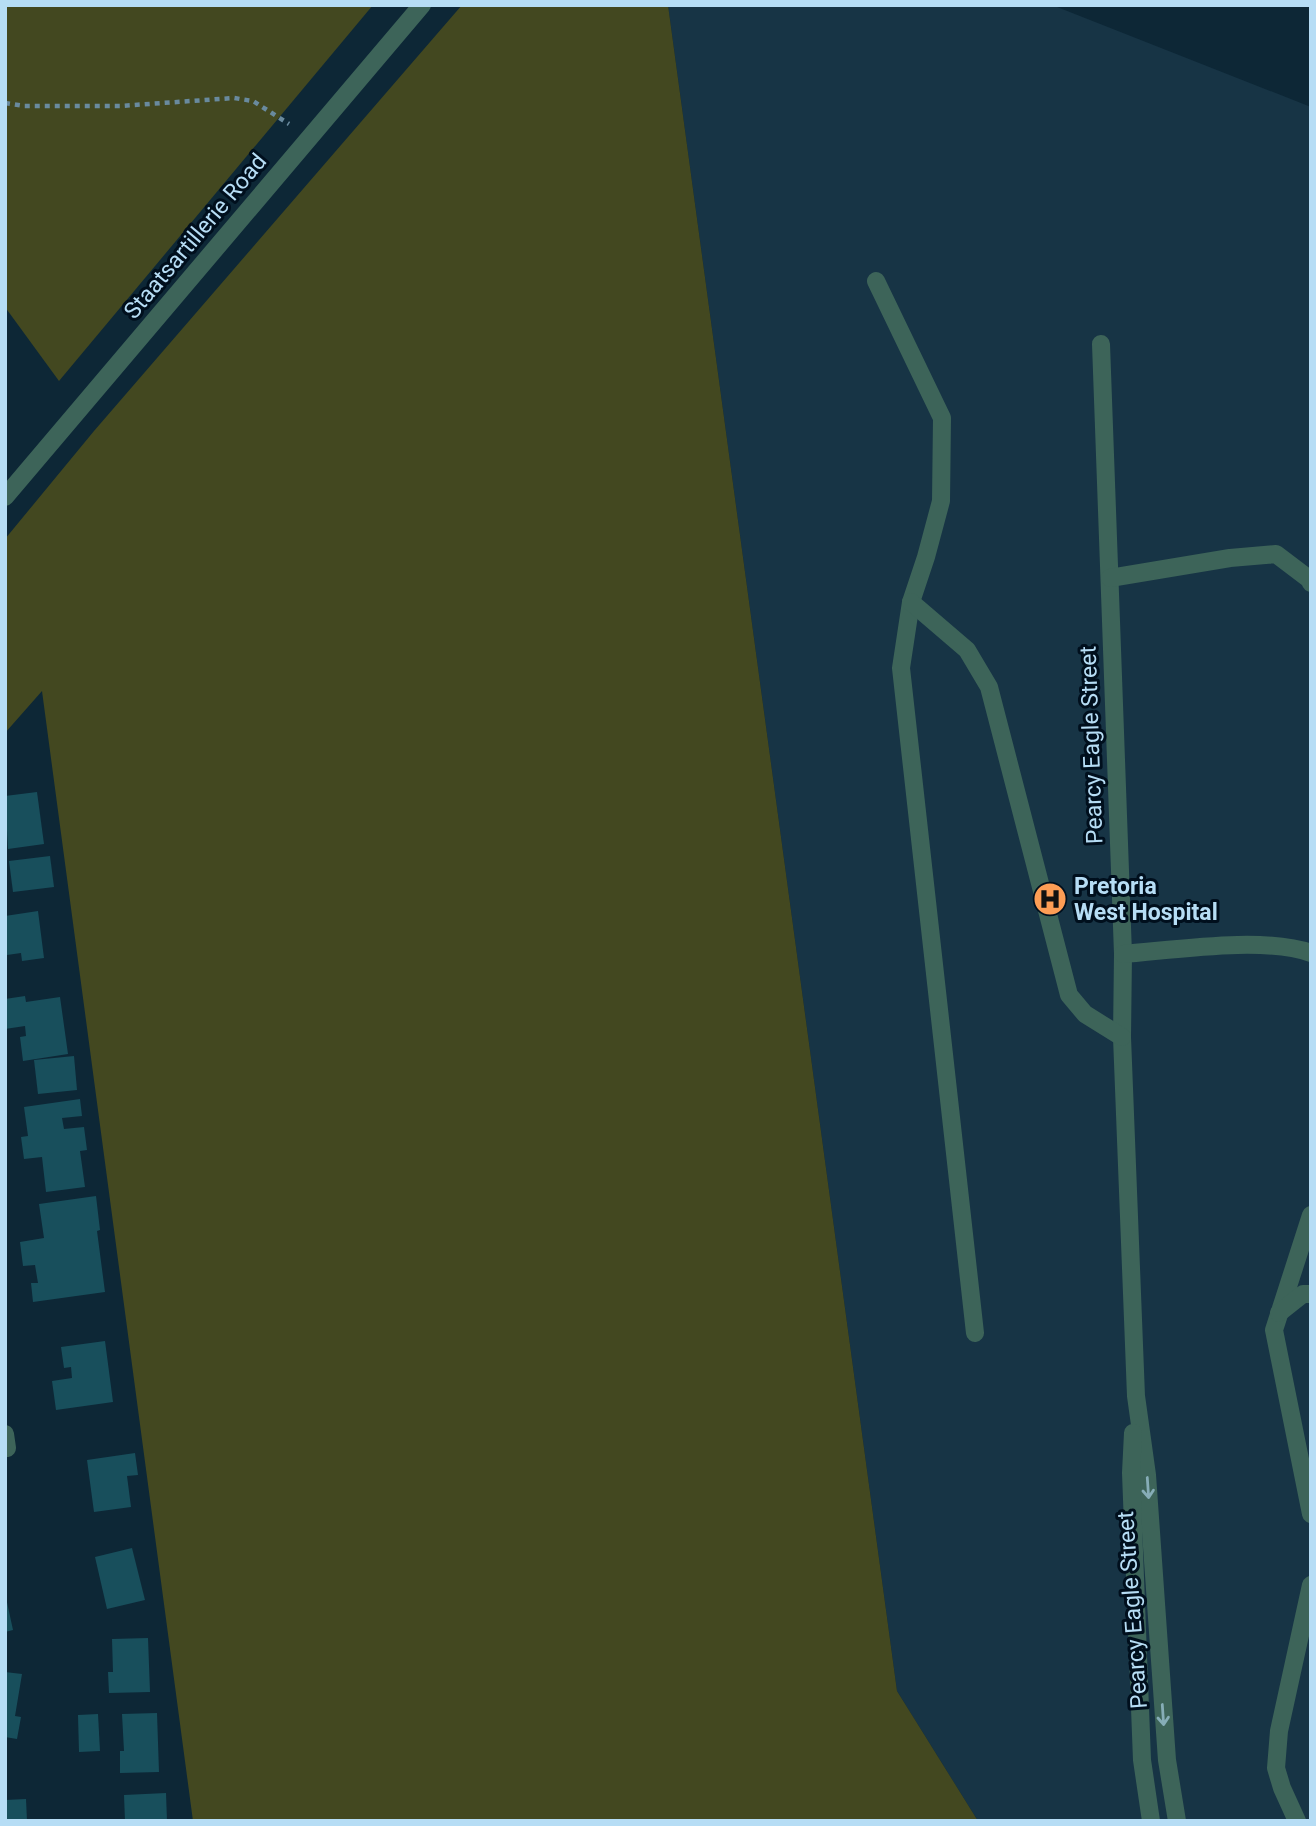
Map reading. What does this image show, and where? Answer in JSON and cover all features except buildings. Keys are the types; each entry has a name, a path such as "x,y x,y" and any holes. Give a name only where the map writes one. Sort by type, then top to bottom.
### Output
{"street":[{"name":"Staatsartillerie Road","path":"5,497 422,5"},
{"path":"876,281 942,418 941,501 911,602 901,668 975,1333"},
{"name":"Pearcy Eagle Street","path":"1101,344 1136,1396 1147,1475 1167,1760 1177,1821"},
{"path":"1110,578 1230,558 1276,555 1311,583"},
{"path":"911,602 967,650 989,687 1069,995 1085,1014 1122,1037"},
{"path":"1123,954 1256,944 1301,949 1311,953"},
{"path":"1311,1215 1274,1330 1311,1514"},
{"path":"1279,1313 1303,1294 1311,1294"},
{"name":"Pearcy Eagle Street","path":"1136,1396 1131,1473 1139,1705 1142,1760 1152,1821"},
{"path":"1300,1815 1282,1788 1276,1768 1279,1731 1311,1585"}],"path":[{"path":"5,103 24,106 120,106 234,98 253,102 271,111 309,139"}],"shaded area":[{"name":"Pretoria West Hospital","path":"668,5 1052,5 1311,107 1311,1821 978,1821 897,1691"}],"green space":[{"path":"5,5 373,5 59,381 5,307"},
{"path":"462,5 668,5 897,1691 978,1821 193,1821 42,691 5,733 5,539 94,431"}],"place":[{"name":"Pretoria West Hospital","path":"1050,899"}]}
